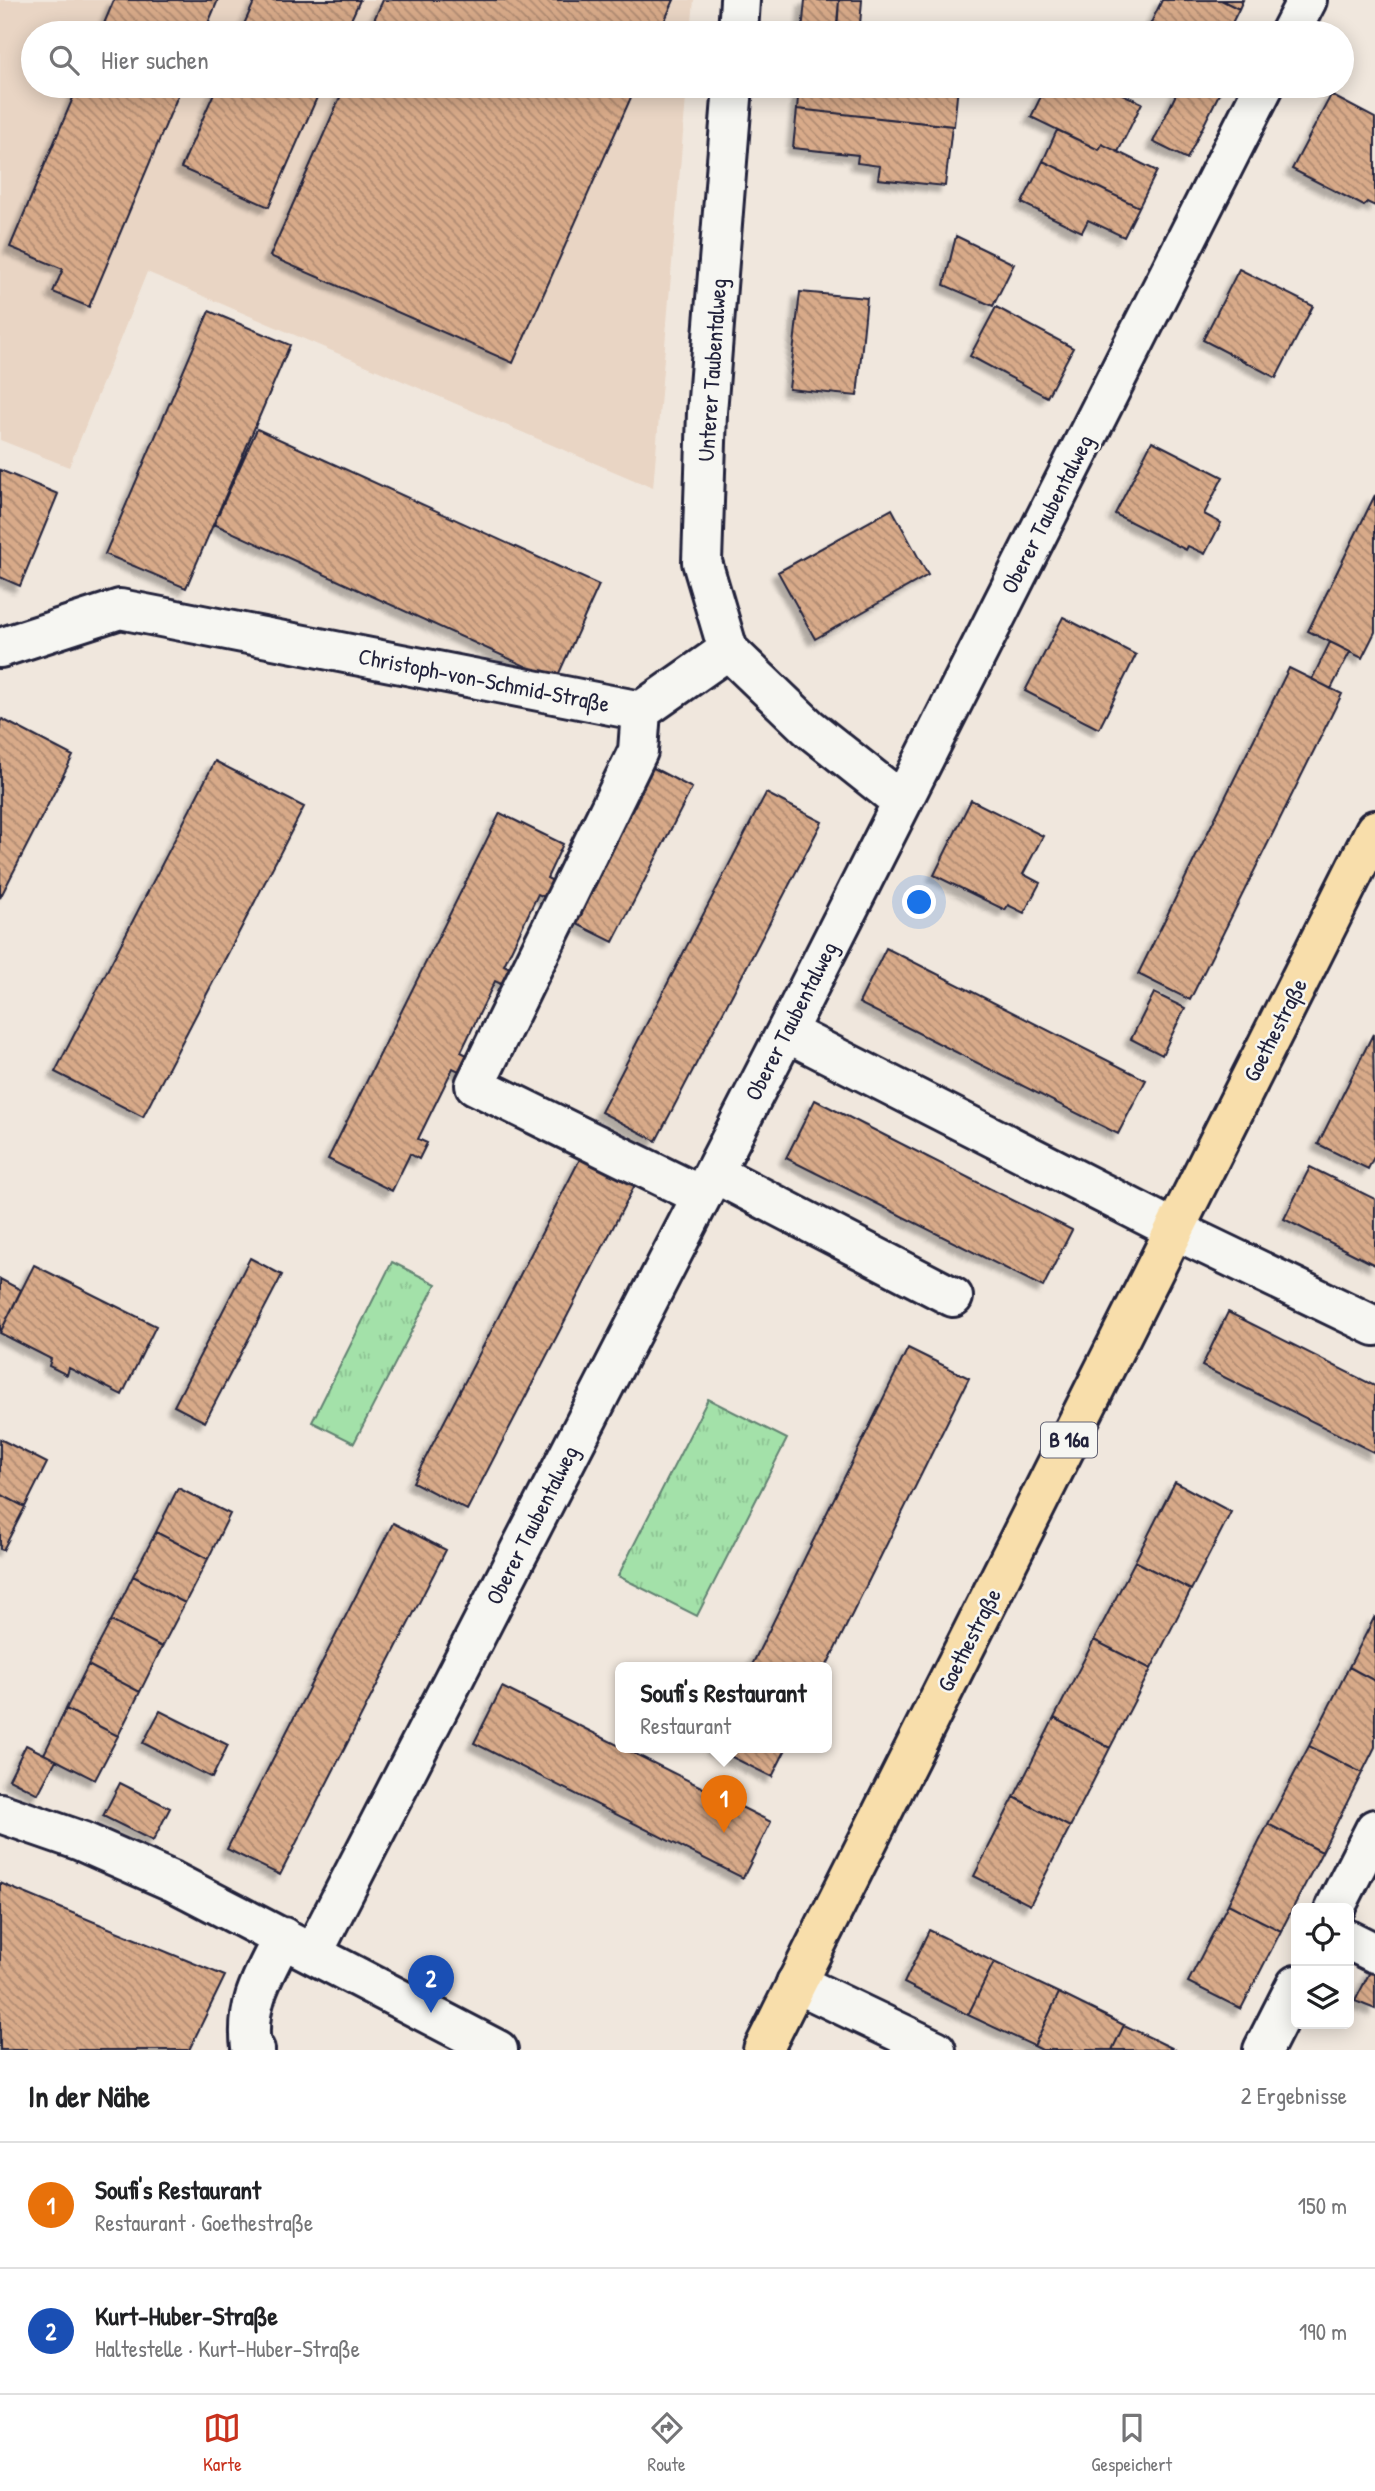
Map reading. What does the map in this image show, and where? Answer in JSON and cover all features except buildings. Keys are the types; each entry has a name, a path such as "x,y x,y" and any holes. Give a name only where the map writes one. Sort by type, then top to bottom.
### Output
{"main road":[{"name":"Goethestraße","path":"764,2050 1375,830"}],"street":[{"path":"739,21 740,0"},
{"path":"1296,21 1307,0"},
{"name":"Unterer Taubentalweg","path":"728,650 702,562 707,412 732,98"},
{"name":"Oberer Taubentalweg","path":"255,2050 251,2047 248,2023 254,1997 298,1945 708,1184 1258,98"},
{"name":"Christoph-von-Schmid-Straße","path":"0,648 121,609 641,711 728,650"},
{"path":"728,650 809,728 901,802"},
{"path":"641,711 638,751 475,1085 708,1184 953,1297"},
{"path":"786,1032 1175,1230 1375,1325"},
{"path":"0,1813 103,1851 298,1945 498,2050"},
{"path":"1338,1903 1375,1829"},
{"path":"1354,1942 1375,1953"},
{"path":"796,1983 936,2050"},
{"path":"1263,2050 1291,1995"}],"shaded area":[{"path":"0,0 694,0 692,21 21,21 21,98 686,98 653,488 147,272 69,467 0,440"}],"green space":[{"path":"392,1262 436,1284 354,1443 312,1422"},
{"path":"708,1399 787,1439 697,1616 618,1576"}],"place":[{"name":"Soufi's Restaurant","path":"724,1833"},
{"name":"Kurt-Huber-Straße","path":"431,2013"}]}
